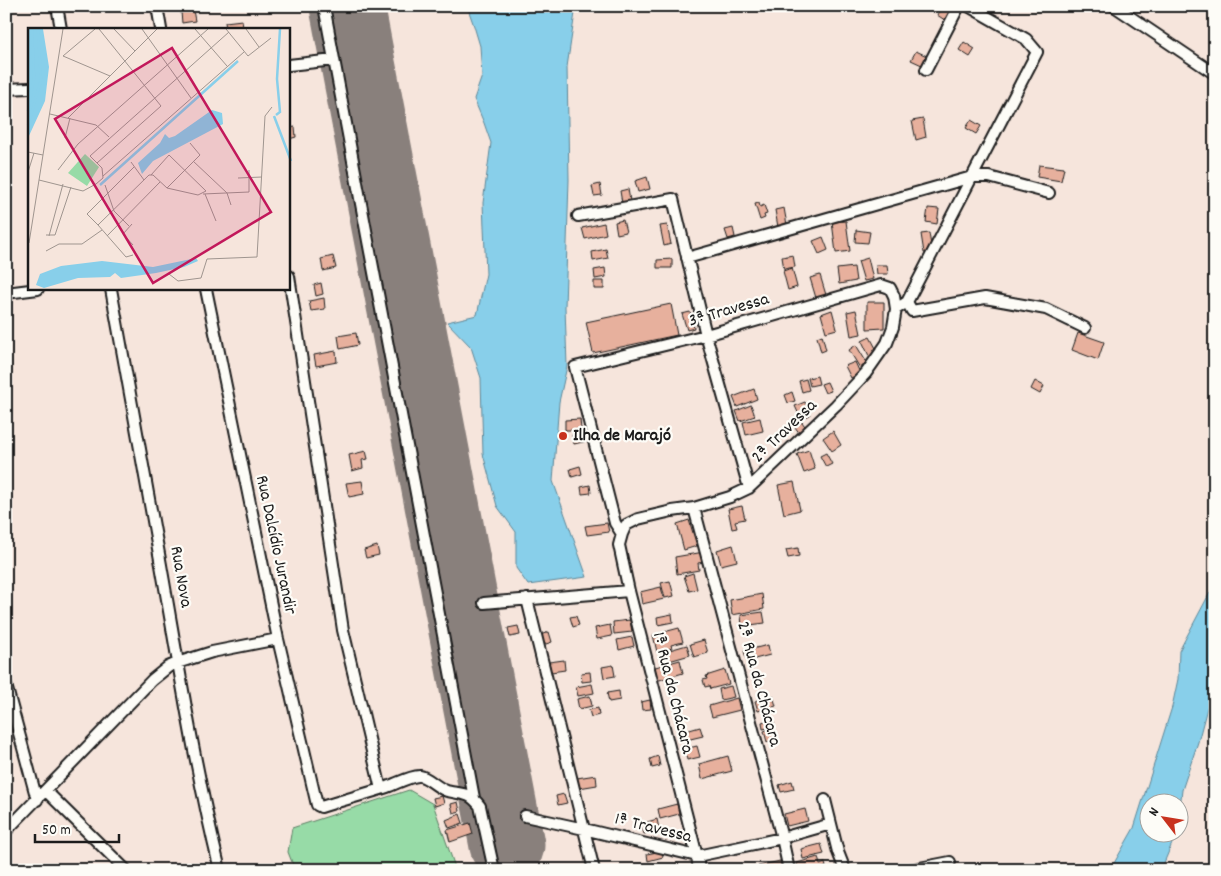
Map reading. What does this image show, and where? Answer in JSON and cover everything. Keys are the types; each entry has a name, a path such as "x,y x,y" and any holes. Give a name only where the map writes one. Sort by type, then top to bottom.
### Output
{"street":[{"path":"57,6 61,28"},
{"path":"157,6 161,28"},
{"path":"324,6 474,798 480,806 494,870"},
{"path":"926,70 959,6"},
{"path":"896,309 907,302 1037,52 1026,39 968,6"},
{"path":"1114,6 1215,74"},
{"path":"290,65 334,60"},
{"path":"6,89 28,88"},
{"path":"687,258 972,178 989,177 1049,193"},
{"path":"578,216 673,199 706,335 749,488"},
{"path":"290,282 344,630 381,789 417,776 422,776 438,787 474,798"},
{"name":"3ª Travessa","path":"624,530 615,523 575,367 706,335 881,284 890,288"},
{"name":"2ª Travessa","path":"624,530 638,519 694,508 730,497 749,488 836,405 866,373 887,344 893,327 896,309 894,296 890,288"},
{"path":"6,293 30,290"},
{"name":"Rua Nova","path":"111,290 177,663 210,833 220,870"},
{"name":"Rua Dalcídio Jurandir","path":"206,290 278,639 316,803 321,807 381,789"},
{"path":"907,302 912,311 986,298 1046,309 1085,328"},
{"name":"2ª Rua da Chácara","path":"694,508 789,870"},
{"name":"1ª Rua da Chácara","path":"624,530 619,545 629,591 699,870"},
{"path":"484,602 629,591"},
{"path":"527,599 594,870"},
{"path":"6,831 152,680 168,667 212,652 278,639"},
{"path":"6,685 38,800"},
{"path":"46,790 126,870"},
{"path":"824,800 845,870"},
{"name":"1ª Travessa","path":"525,816 697,856 782,838 831,824"},
{"path":"909,870 950,862"}],"green space":[{"path":"409,790 433,804 456,870 295,870 288,852 292,828"}],"water":[{"path":"467,6 576,6 567,67 569,180 565,307 567,366 559,402 553,481 587,577 528,585 516,568 516,532 497,506 483,454 481,378 471,347 447,322 477,315 486,274 483,203 491,143 474,99 482,76 480,46"},
{"path":"1215,583 1215,692 1207,708 1182,794 1145,794 1172,707 1178,679 1179,651"},
{"path":"1138,815 1138,844 1172,844 1161,870 1109,870 1134,828"}],"building":[{"path":"942,6 953,12 948,22 937,15"},
{"path":"193,10 195,21 182,23 181,12"},
{"path":"242,20 243,28 226,28 225,22"},
{"path":"964,42 975,49 970,57 959,50"},
{"path":"916,51 929,57 924,66 911,60"},
{"path":"923,119 926,137 916,140 912,121"},
{"path":"971,120 981,126 976,134 966,128"},
{"path":"295,127 296,137 290,139 290,128"},
{"path":"1039,165 1064,168 1061,181 1037,177"},
{"path":"647,177 650,189 638,192 635,181"},
{"path":"600,184 602,195 594,196 592,186"},
{"path":"628,189 630,201 622,203 620,191"},
{"path":"759,203 760,207 764,205 767,214 764,215 765,218 760,220 755,204"},
{"path":"784,208 787,225 778,227 775,210"},
{"path":"928,208 939,209 937,224 926,222"},
{"path":"623,220 626,232 617,234 615,222"},
{"path":"846,221 850,251 836,253 832,222"},
{"path":"604,223 606,234 585,239 582,228"},
{"path":"667,225 671,244 664,246 660,226"},
{"path":"733,228 735,237 728,239 725,230"},
{"path":"856,230 870,232 868,243 855,242"},
{"path":"929,233 932,252 924,253 921,234"},
{"path":"823,237 828,250 819,254 813,241"},
{"path":"606,249 608,258 593,261 592,252"},
{"path":"793,255 795,267 784,269 782,257"},
{"path":"333,256 336,268 323,271 321,259"},
{"path":"868,258 873,279 864,281 858,261"},
{"path":"672,259 672,268 657,268 657,260"},
{"path":"876,265 887,265 888,274 877,274"},
{"path":"854,267 856,281 839,284 837,269"},
{"path":"605,268 606,277 595,279 594,270"},
{"path":"792,268 797,287 788,290 783,271"},
{"path":"820,275 826,295 816,298 810,278"},
{"path":"594,281 604,281 604,289 594,289"},
{"path":"321,283 323,294 316,296 314,285"},
{"path":"324,298 325,309 311,311 309,301"},
{"path":"867,302 884,302 884,328 867,329"},
{"path":"671,304 677,335 593,353 586,322"},
{"path":"832,310 837,329 826,332 821,314"},
{"path":"856,310 861,334 851,336 847,312"},
{"path":"690,312 694,328 687,330 682,314"},
{"path":"356,333 358,345 340,349 338,336"},
{"path":"1078,333 1104,342 1098,360 1072,350"},
{"path":"822,335 826,350 821,352 817,337"},
{"path":"870,337 879,354 870,358 862,341"},
{"path":"856,345 867,363 860,368 849,350"},
{"path":"336,351 337,362 316,366 314,355"},
{"path":"855,362 860,373 851,378 845,366"},
{"path":"817,376 819,384 810,386 808,378"},
{"path":"806,379 809,390 802,392 799,381"},
{"path":"1035,381 1044,386 1040,394 1031,389"},
{"path":"827,382 831,391 825,393 821,384"},
{"path":"754,389 757,399 737,407 733,397"},
{"path":"792,392 795,401 788,403 785,395"},
{"path":"805,402 810,415 801,419 795,406"},
{"path":"751,405 755,416 740,421 736,411"},
{"path":"760,418 763,431 746,435 743,422"},
{"path":"580,419 581,430 565,430 565,420"},
{"path":"802,422 807,429 800,434 795,427"},
{"path":"833,431 841,445 832,451 823,438"},
{"path":"585,432 587,441 574,444 572,435"},
{"path":"809,450 815,469 804,473 797,454"},
{"path":"366,451 368,459 362,460 363,468 352,471 349,455"},
{"path":"826,453 832,464 826,467 820,456"},
{"path":"580,466 582,474 572,477 570,469"},
{"path":"362,481 364,494 349,497 346,483"},
{"path":"794,482 800,510 784,514 778,485"},
{"path":"590,485 591,493 582,494 581,487"},
{"path":"742,506 745,519 735,521 737,528 732,529 728,509"},
{"path":"689,520 697,546 684,550 677,524"},
{"path":"607,523 609,532 587,535 585,526"},
{"path":"733,545 737,561 721,565 717,550"},
{"path":"377,546 379,555 366,558 364,550"},
{"path":"798,548 799,556 788,558 786,550"},
{"path":"704,552 705,562 698,563 699,570 677,574 675,557"},
{"path":"693,573 697,589 689,591 684,576"},
{"path":"670,581 674,596 665,598 661,583"},
{"path":"661,587 664,599 642,604 640,592"},
{"path":"762,594 764,609 732,615 730,600"},
{"path":"763,612 765,623 742,626 741,615"},
{"path":"672,614 673,622 658,625 657,617"},
{"path":"576,616 579,625 573,627 570,617"},
{"path":"630,620 632,632 614,634 613,622"},
{"path":"610,625 612,636 597,639 595,628"},
{"path":"518,626 520,635 510,637 508,628"},
{"path":"679,628 683,642 671,645 672,648 657,652 653,635"},
{"path":"549,632 552,642 543,645 540,635"},
{"path":"632,637 634,646 619,650 617,640"},
{"path":"704,640 708,653 694,657 690,644"},
{"path":"687,645 690,655 662,663 659,653"},
{"path":"768,645 770,655 747,661 744,651"},
{"path":"564,660 565,670 551,672 549,662"},
{"path":"680,660 683,673 656,681 652,668"},
{"path":"613,665 615,676 604,678 602,667"},
{"path":"725,670 729,684 710,689 709,686 705,687 703,680 707,679 706,676"},
{"path":"590,672 591,681 582,682 581,673"},
{"path":"592,684 594,693 578,696 576,687"},
{"path":"731,686 734,697 721,700 719,689"},
{"path":"619,691 620,700 609,702 607,693"},
{"path":"590,696 592,706 579,709 577,699"},
{"path":"773,696 776,706 758,711 755,701"},
{"path":"737,698 740,710 712,717 709,706"},
{"path":"650,700 651,709 642,710 641,702"},
{"path":"598,708 599,715 591,717 589,710"},
{"path":"773,719 775,726 763,729 762,722"},
{"path":"700,727 703,736 682,741 679,733"},
{"path":"774,728 777,739 767,742 764,731"},
{"path":"697,746 700,757 687,760 685,749"},
{"path":"658,756 660,766 652,768 650,759"},
{"path":"728,756 732,771 702,779 699,764"},
{"path":"596,775 597,785 579,788 577,778"},
{"path":"792,781 794,789 781,792 779,785"},
{"path":"564,794 567,803 558,805 556,796"},
{"path":"442,796 444,803 435,806 433,798"},
{"path":"458,802 460,811 453,813 451,804"},
{"path":"677,804 679,814 660,819 658,809"},
{"path":"805,809 808,821 787,826 784,814"},
{"path":"460,814 463,823 449,828 446,820"},
{"path":"657,819 659,829 644,834 641,824"},
{"path":"470,823 473,834 450,842 447,830"},
{"path":"821,844 824,854 803,859 801,849"},
{"path":"662,851 663,857 648,861 647,854"},
{"path":"818,857 820,865 825,863 826,867 816,870 798,870 797,863"},
{"path":"780,861 782,870 759,870 758,866"}],"runway":[{"path":"347,6 507,845"}],"place":[{"name":"Ilha de Marajó","path":"563,436"}]}
